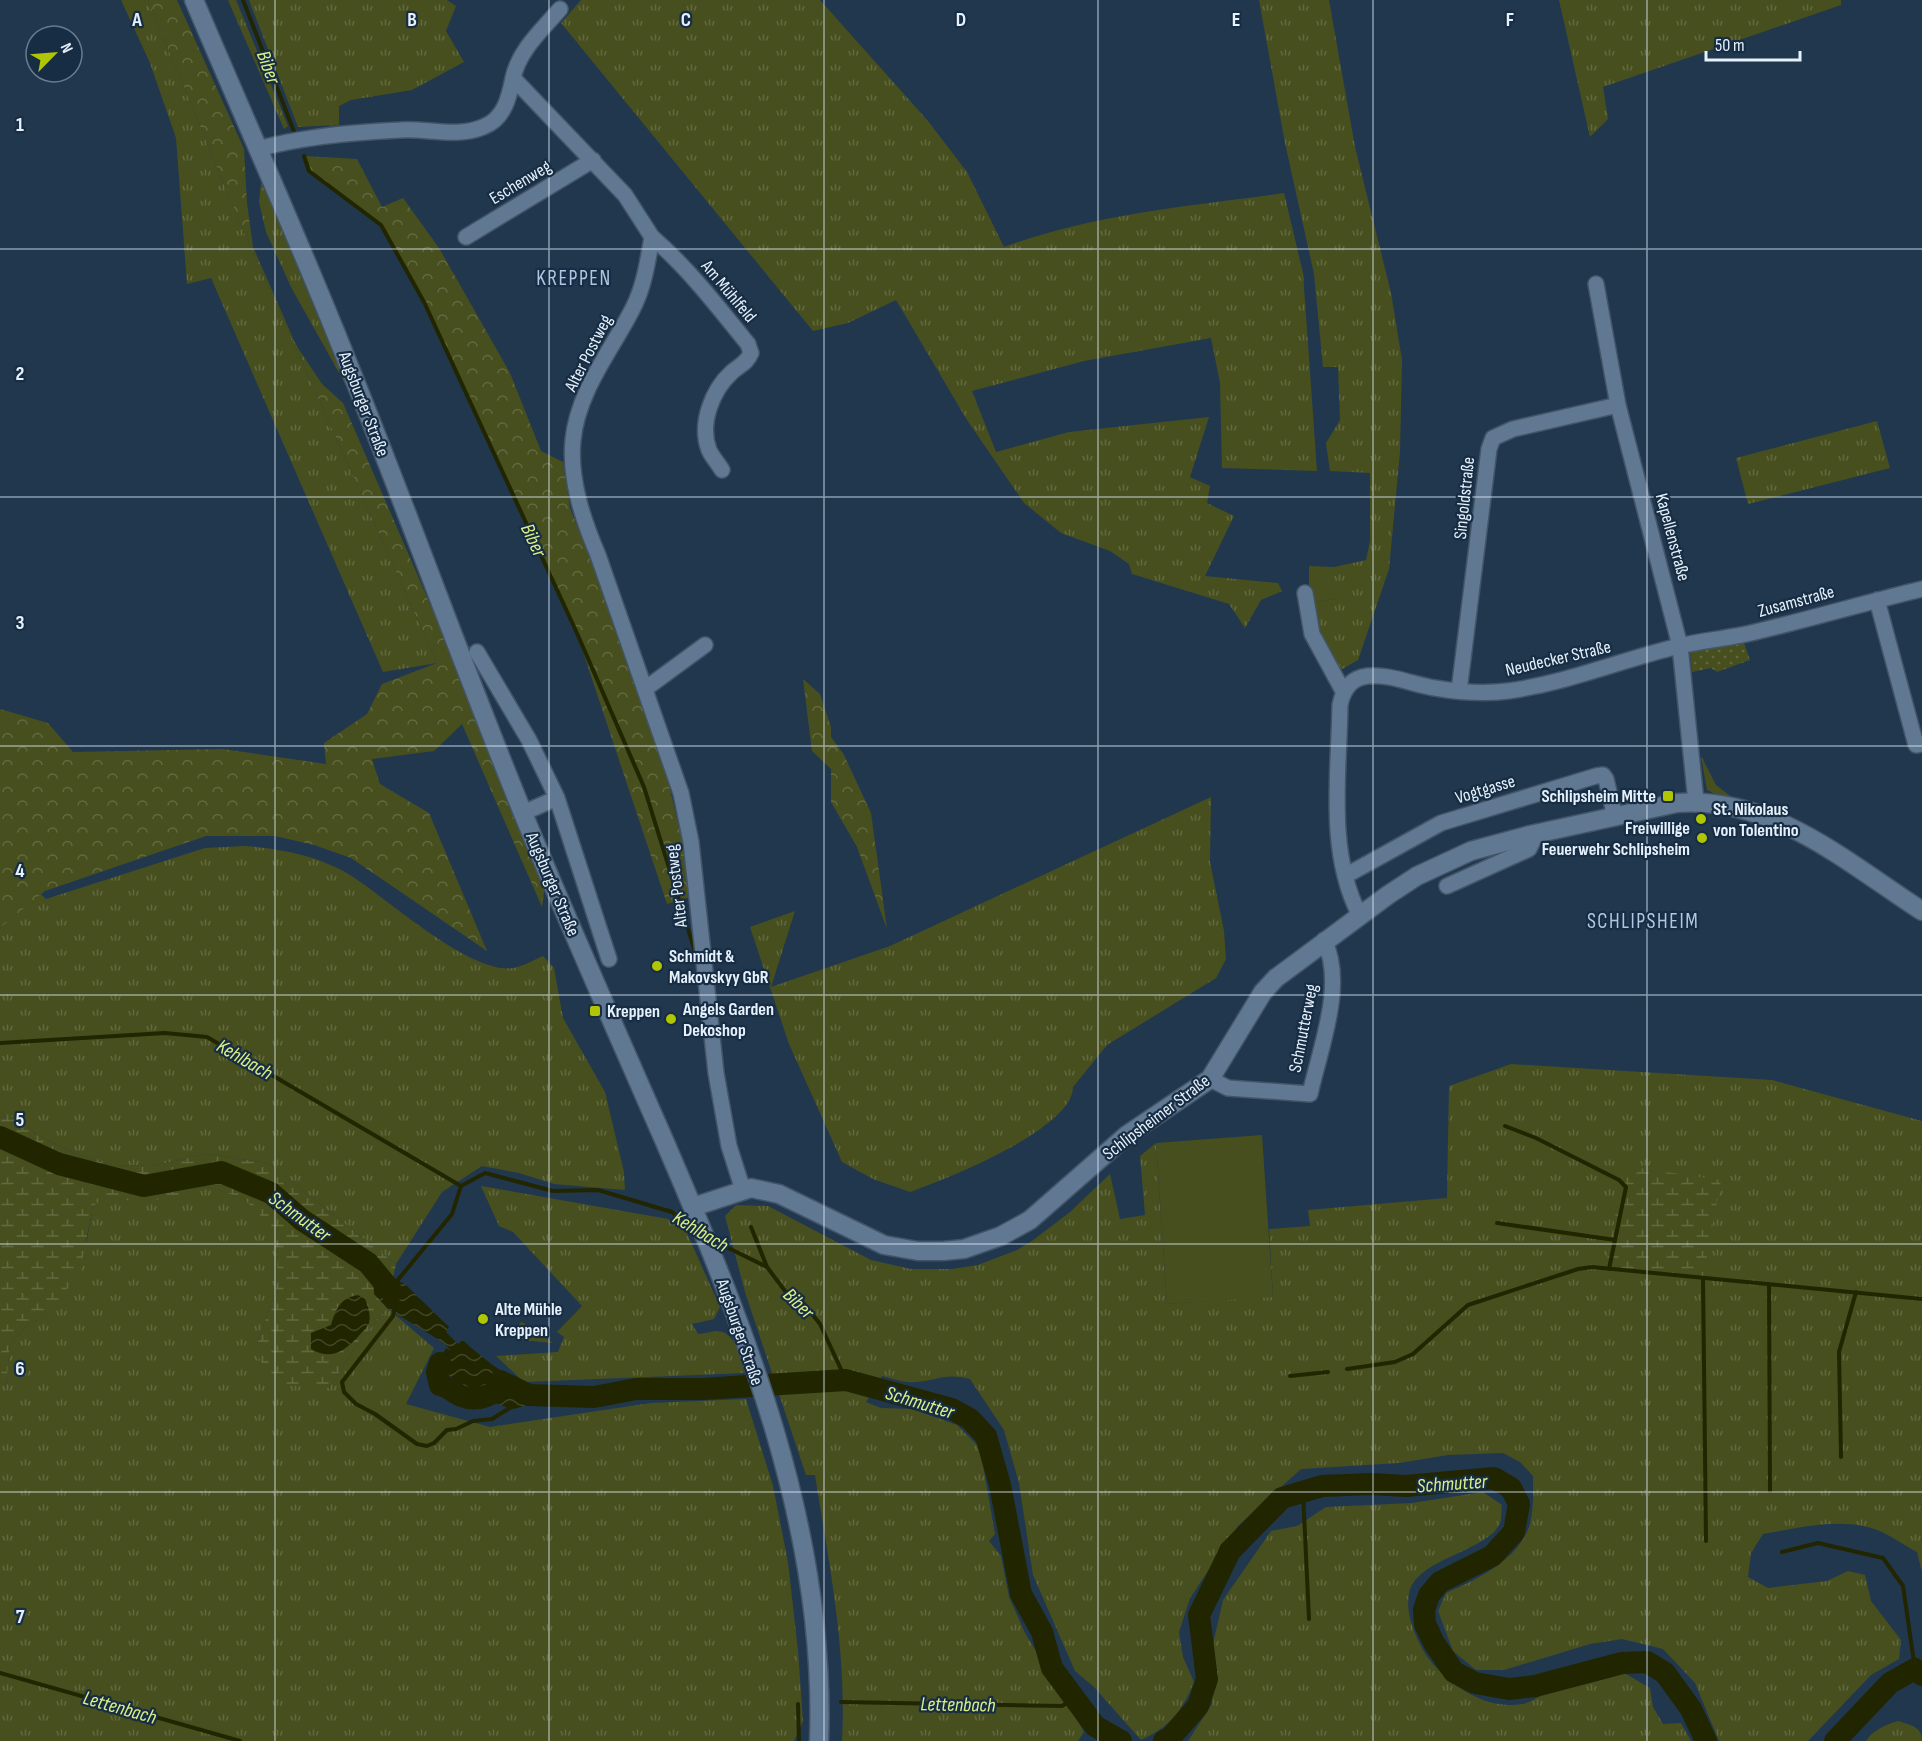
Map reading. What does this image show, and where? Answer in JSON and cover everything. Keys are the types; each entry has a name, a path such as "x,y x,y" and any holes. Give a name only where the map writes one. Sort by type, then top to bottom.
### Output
{"main road":[{"name":"Augsburger Straße","path":"194,0 347,360 523,813 694,1211 751,1360 794,1497 809,1577 820,1702 819,1741"},
{"name":"Schlipsheimer Straße","path":"694,1211 751,1188 779,1194 884,1245 918,1251 964,1249 1001,1236 1030,1220 1127,1135 1210,1079 1263,992 1276,978 1324,940 1417,876 1446,861 1471,851 1536,834 1677,803 1696,802 1740,808 1792,826 1922,911"}],"street":[{"path":"258,149 278,143 402,129 463,132 484,127 500,115 510,98 516,63 560,9"},
{"path":"513,78 625,195 652,237"},
{"name":"Eschenweg","path":"466,237 593,160"},
{"name":"Am Mühlfeld","path":"652,237 675,257 694,279 748,344 751,353 748,360 719,388 711,404 705,426 709,449 722,470"},
{"name":"Alter Postweg","path":"652,237 647,266 634,306 584,397 573,440 575,479 582,519 598,555 681,793 692,842 716,1073 729,1146 743,1190"},
{"name":"Kapellenstraße","path":"1596,284 1618,405 1680,646 1696,802"},
{"name":"Singoldstraße","path":"1459,691 1489,448 1493,438 1513,429 1618,405"},
{"name":"Zusamstraße","path":"1680,646 1758,632 1922,589"},
{"path":"1305,593 1312,633 1343,692 1340,705 1337,828 1348,890 1359,914"},
{"path":"1877,600 1916,745 1922,744"},
{"path":"645,688 705,645"},
{"name":"Neudecker Straße","path":"1343,692 1362,676 1380,674 1434,688 1459,691 1505,691 1561,681 1680,646"},
{"name":"Augsburger Straße","path":"477,652 529,740 557,798 609,960"},
{"name":"Vogtgasse","path":"1345,876 1441,823 1596,776 1603,776 1606,779 1615,817"},
{"name":"Augsburger Straße","path":"523,813 557,798"},
{"path":"1447,886 1529,849 1536,834"},
{"name":"Schmutterweg","path":"1210,1079 1228,1088 1310,1094 1332,998 1334,965 1324,940"}],"green space":[{"path":"121,0 148,0 243,230 437,663 383,672 211,278 187,284 176,138 150,63"},
{"path":"148,0 177,0 244,149 247,203 253,247 296,345 322,384 343,403 491,745 545,884 542,907 462,724 434,751 372,759 380,784 429,813 487,951 351,858 314,845 275,836 206,836 45,891 0,928 0,709 48,723 73,752 223,749 326,764 324,743 367,714 382,684 437,663 243,230"},
{"path":"228,0 236,0 288,126 284,129"},
{"path":"249,0 447,0 456,6 446,31 464,62 412,90 351,100 339,106 339,125 298,127"},
{"path":"581,0 820,0 928,121 967,172 1004,247 1072,226 1142,212 1284,193 1303,273 1317,471 1222,468 1220,383 1211,338 1084,361 972,391 996,452 1069,432 1209,417 1190,477 1210,486 1207,503 1234,516 1205,576 1278,583 1282,591 1261,600 1245,628 1229,604 1132,574 1129,564 1110,551 1061,533 1024,503 967,420 896,300 848,323 813,331 561,23"},
{"path":"1259,0 1329,0 1355,147 1391,293 1402,360 1400,452 1389,569 1358,660 1337,672 1309,603 1334,599 1334,567 1366,560 1370,541 1370,473 1330,471 1326,443 1340,420 1338,367 1323,367 1314,274 1285,143"},
{"path":"1559,0 1841,0 1841,5 1603,87 1608,119 1590,137"},
{"path":"304,156 357,159 382,207 403,198 439,248 510,373 541,451 563,462 570,508 615,622 668,781 685,852 691,897 667,904 576,631 424,302 381,225 309,171"},
{"path":"261,183 347,387 292,289 266,232 259,202"},
{"path":"1877,421 1890,468 1748,504 1736,458"},
{"path":"1309,566 1334,567 1334,599 1309,603"},
{"path":"1744,643 1750,660 1717,672 1711,668 1692,672 1690,652"},
{"path":"803,679 820,694 831,727 831,737 844,755 871,813 887,929 857,847 831,802 831,769 812,751"},
{"path":"1701,756 1716,785 1733,798 1722,797 1707,790"},
{"path":"1211,797 1210,862 1224,931 1226,959 1216,978 1107,1045 1073,1087 1067,1103 1053,1119 1031,1135 977,1164 910,1192 873,1179 842,1162 789,1044 750,927 795,911 771,987 890,946"},
{"path":"245,846 299,854 338,868 429,933 475,960 496,967 514,968 543,956 554,968 563,1018 605,1092 624,1172 625,1190 554,1184 519,1173 482,1166 442,1192 396,1264 268,1163 205,1154 152,1166 110,1165 73,1153 36,1134 18,1118 0,1116 0,928 41,894 46,899 205,848"},
{"path":"1511,1064 1772,1080 1922,1121 1922,1572 1917,1552 1890,1536 1866,1527 1837,1524 1806,1526 1763,1534 1751,1553 1748,1577 1768,1588 1827,1581 1848,1571 1865,1575 1871,1601 1901,1640 1899,1659 1871,1675 1808,1741 1719,1741 1695,1683 1663,1649 1622,1639 1590,1644 1504,1670 1476,1670 1453,1651 1438,1611 1446,1593 1494,1568 1515,1550 1523,1539 1532,1515 1533,1476 1520,1462 1503,1453 1448,1455 1399,1463 1301,1469 1238,1526 1190,1598 1179,1632 1183,1657 1194,1682 1174,1717 1160,1729 1141,1740 1094,1687 1075,1671 1033,1575 1019,1483 1004,1430 970,1379 948,1377 912,1382 882,1376 866,1402 881,1408 912,1409 957,1425 980,1448 995,1534 989,1541 1001,1556 1009,1597 1025,1633 1084,1732 1078,1741 842,1741 843,1707 839,1640 815,1475 806,1475 745,1292 725,1216 736,1205 768,1206 871,1260 911,1269 952,1269 978,1265 1017,1250 1032,1241 1070,1212 1110,1174 1120,1219 1145,1215 1140,1156 1156,1143 1167,1304 1273,1296 1269,1229 1310,1226 1308,1210 1447,1198 1449,1086"},
{"path":"0,1116 18,1118 36,1134 73,1153 110,1165 152,1166 205,1154 268,1163 396,1264 387,1308 356,1346 329,1388 284,1383 269,1372 255,1350 276,1289 278,1258 271,1226 243,1198 203,1186 170,1199 134,1201 105,1197 93,1206 80,1272 47,1315 27,1325 10,1345 6,1386 0,1381"},
{"path":"1262,1135 1273,1297 1167,1304 1156,1143"},
{"path":"1625,1166 1721,1180 1703,1278 1605,1269"},
{"path":"203,1186 243,1198 272,1226 278,1258 276,1289 255,1350 329,1388 356,1346 387,1308 434,1348 406,1404 490,1427 651,1403 746,1399 773,1486 788,1562 803,1721 794,1741 0,1741 0,1381 6,1386 10,1345 27,1325 47,1315 87,1240 93,1206 105,1196 132,1200 166,1198"},
{"path":"481,1186 668,1219 686,1231 720,1307 714,1319 692,1324 698,1334 717,1331 729,1336 736,1347 745,1373 524,1382 496,1356 558,1352 564,1337 557,1332 582,1306 513,1232 499,1226"},
{"path":"521,1322 553,1343 523,1340 516,1329"},
{"path":"1483,1492 1502,1505 1500,1523 1493,1533 1424,1572 1414,1582 1409,1594 1412,1626 1422,1648 1434,1666 1468,1693 1481,1699 1509,1705 1523,1704 1549,1692 1624,1673 1650,1688 1653,1707 1663,1724 1681,1723 1691,1741 1188,1741 1212,1704 1214,1640 1223,1600 1271,1531 1297,1526 1326,1507 1412,1503"},
{"path":"1898,1721 1918,1729 1922,1741 1866,1741 1880,1728"}],"water":[{"path":"373,1269 405,1284 449,1327 446,1332 458,1344 463,1340 494,1366 528,1387 531,1399 527,1405 508,1408 468,1388 448,1374 442,1367 440,1359 446,1348 451,1351 444,1343 387,1308 374,1294"},
{"path":"358,1295 365,1299 369,1311 369,1323 365,1329 351,1343 336,1353 324,1354 311,1349 311,1333 331,1325 340,1305 352,1296"}],"waterway":[{"name":"Biber","path":"243,0 295,134"},
{"name":"Biber","path":"304,156 309,171 381,225 424,302 576,631 644,787 697,958"},
{"name":"Kehlbach","path":"0,1043 165,1033 207,1037 461,1186 485,1173 553,1191 598,1190 672,1212 696,1233"},
{"path":"1505,1126 1536,1138 1619,1180 1626,1187 1609,1269"},
{"name":"Schmutter","path":"0,1137 59,1164 144,1186 221,1172 271,1193 302,1220 368,1263 392,1292"},
{"name":"Kehlbach","path":"397,1281 452,1214 461,1186"},
{"path":"1497,1223 1615,1240"},
{"name":"Biber","path":"751,1227 767,1267 788,1295 801,1300 820,1324 846,1380"},
{"name":"Kehlbach","path":"714,1241 767,1267"},
{"path":"1347,1369 1395,1362 1413,1354 1468,1305 1578,1269 1592,1267 1922,1299"},
{"path":"1703,1278 1706,1541"},
{"path":"1769,1284 1770,1491"},
{"path":"1841,1457 1839,1352 1856,1292"},
{"path":"395,1307 393,1316 342,1382 344,1392 356,1404 375,1414 417,1444 427,1446 434,1443 447,1430 456,1429 473,1421 492,1419 513,1406"},
{"name":"Schmutter","path":"440,1363 437,1372 440,1385 467,1398 479,1398 491,1394 506,1385 500,1381"},
{"path":"1290,1376 1328,1372"},
{"name":"Schmutter","path":"504,1383 529,1395 594,1397 636,1389 702,1389 846,1380 952,1409 970,1419 986,1436 1000,1485 1021,1594 1042,1632 1052,1668 1095,1726 1121,1741"},
{"name":"Schmutter","path":"1164,1741 1171,1737 1198,1706 1207,1679 1199,1615 1230,1551 1282,1498 1322,1486 1371,1484 1406,1486 1494,1478 1511,1488 1519,1504 1514,1532 1492,1556 1440,1582 1429,1595 1424,1610 1425,1624 1434,1643 1454,1672 1475,1683 1509,1689 1535,1686 1622,1663 1647,1662 1665,1673 1691,1709 1706,1741"},
{"path":"1303,1492 1309,1619"},
{"path":"1782,1552 1818,1543 1883,1558 1903,1586 1915,1669"},
{"name":"Schmutter","path":"1835,1741 1890,1683 1915,1669 1922,1675"},
{"name":"Lettenbach","path":"0,1673 240,1741"},
{"name":"Lettenbach","path":"841,1702 1062,1706 1073,1699"},
{"name":"Lettenbach","path":"798,1704 799,1741"}],"place":[{"name":"Schlipsheim Mitte","path":"1668,796"},
{"name":"St. Nikolaus von Tolentino","path":"1701,819"},
{"name":"Freiwillige Feuerwehr Schlipsheim","path":"1702,838"},
{"name":"Schmidt & Makovskyy GbR","path":"657,966"},
{"name":"Kreppen","path":"595,1011"},
{"name":"Angels Garden Dekoshop","path":"671,1019"},
{"name":"Alte Mühle Kreppen","path":"483,1319"}],"district":[{"name":"KREPPEN","path":"574,278"},
{"name":"SCHLIPSHEIM","path":"1643,921"}]}
